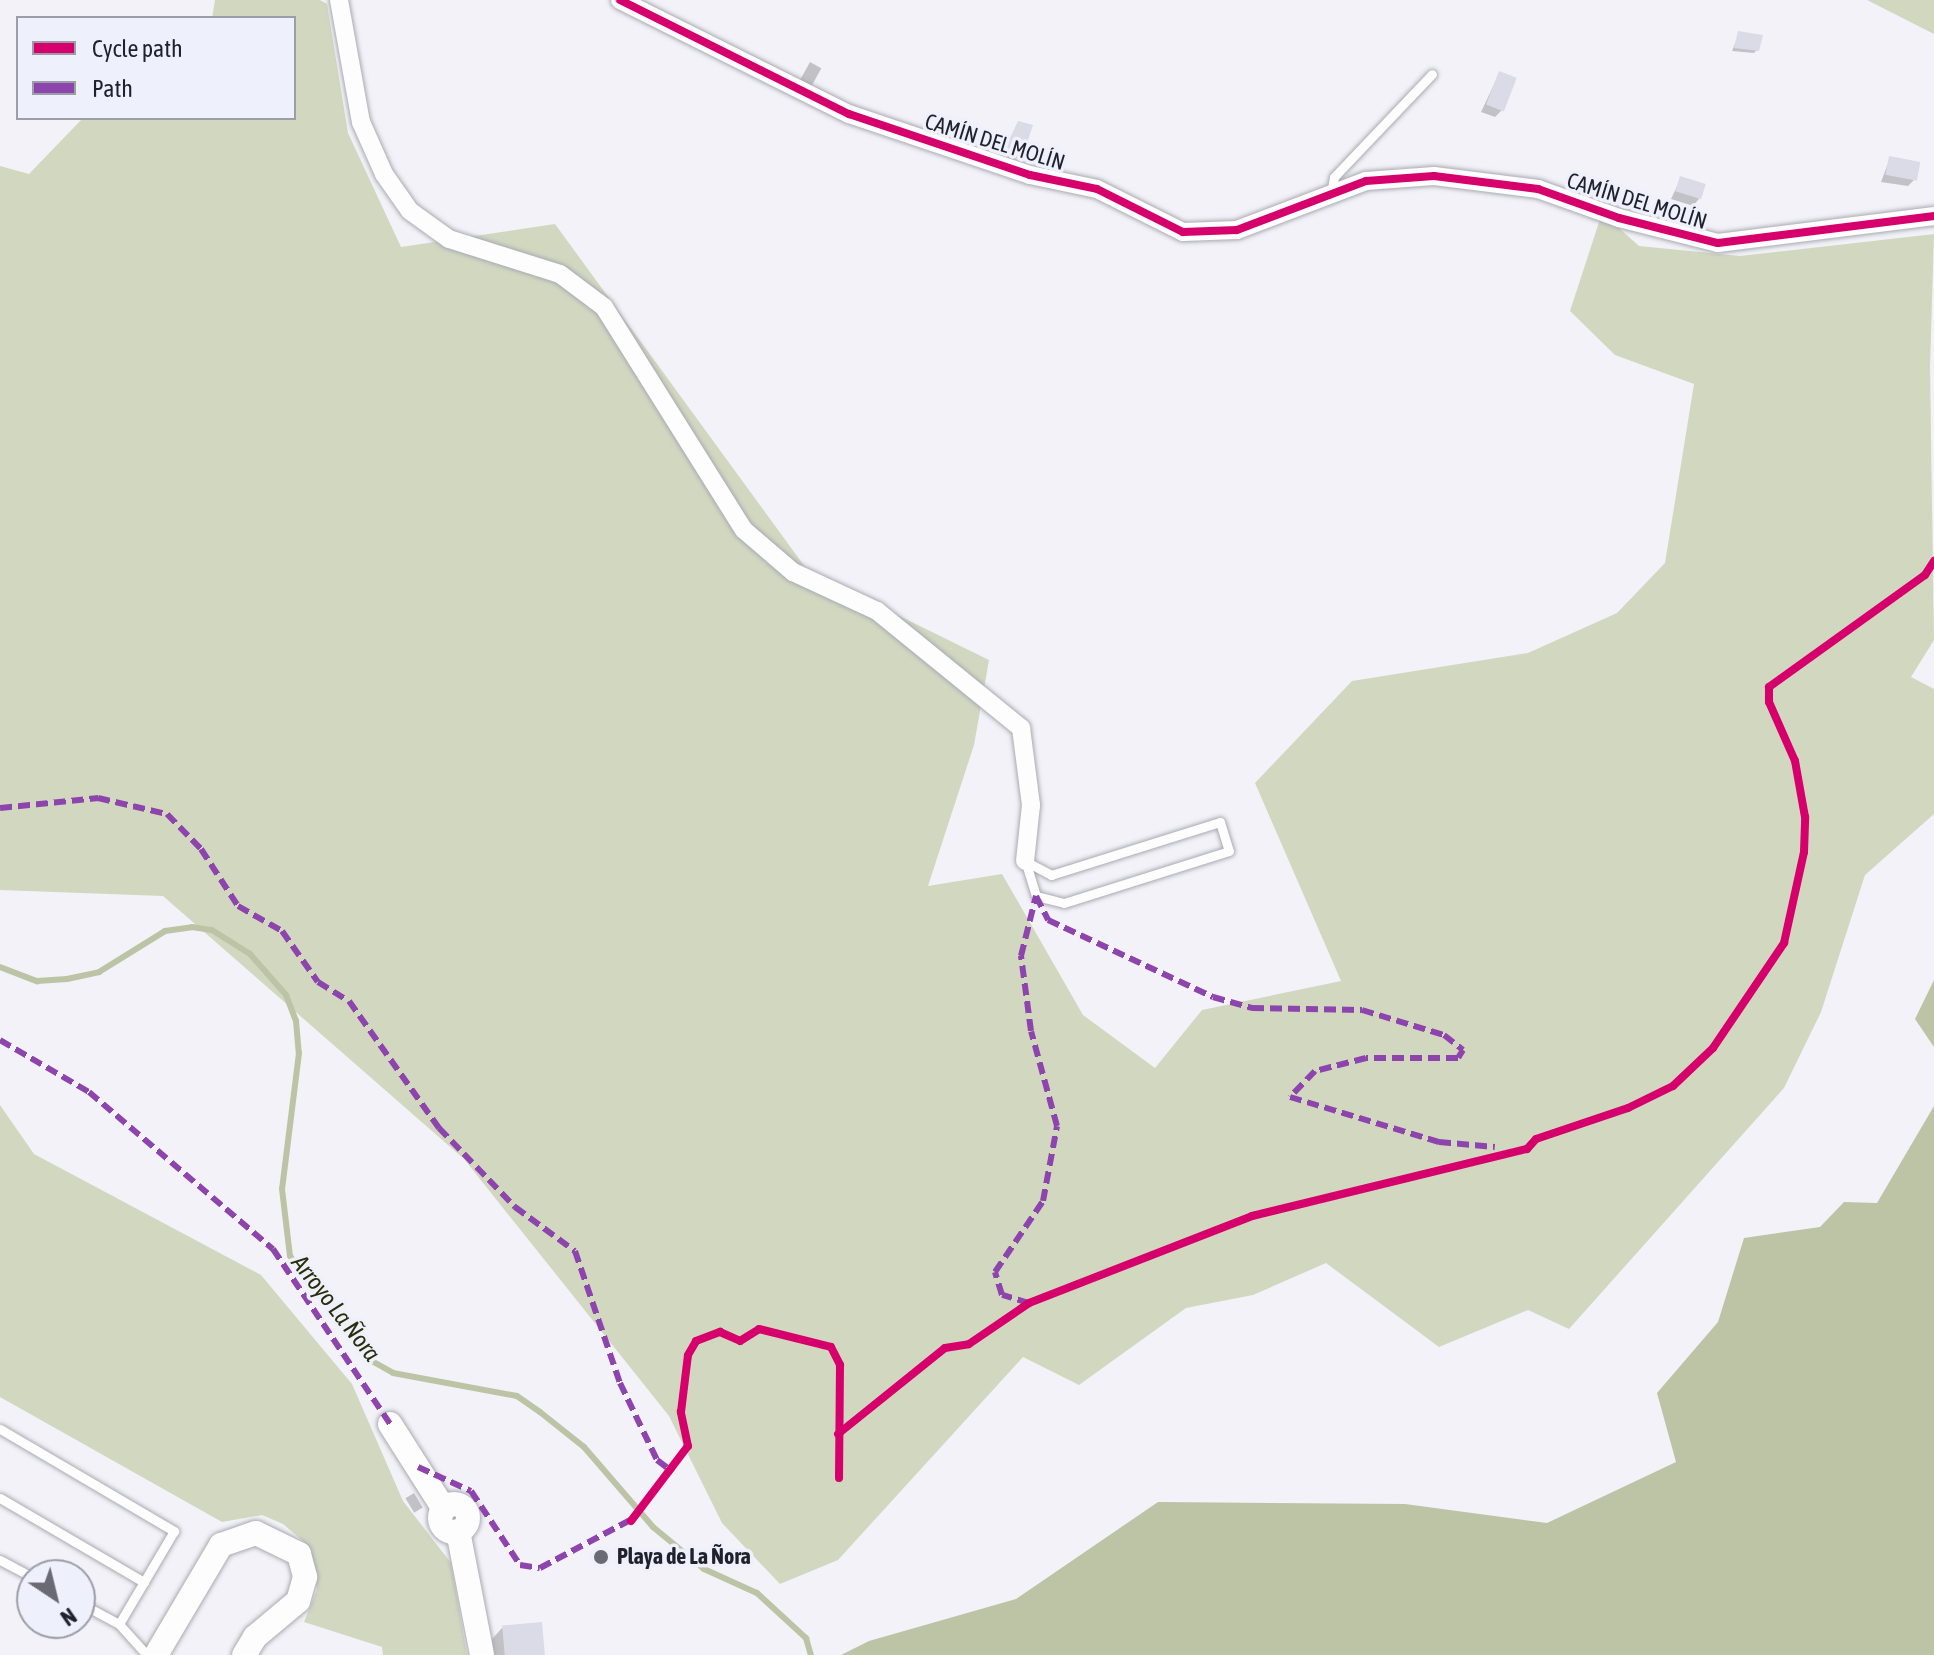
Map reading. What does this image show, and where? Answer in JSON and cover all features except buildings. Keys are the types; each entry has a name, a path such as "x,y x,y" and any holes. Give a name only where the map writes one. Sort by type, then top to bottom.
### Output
{"street":[{"path":"339,0 361,122 384,174 410,211 449,239 560,274 604,307 744,530 793,572 877,611 1021,728 1031,805 1025,861"},
{"name":"CAMÍN DEL MOLÍN","path":"620,0 849,114 1030,175 1097,189 1183,232 1237,230 1366,181 1449,178 1538,189 1619,218 1718,243 1934,216"},
{"path":"390,1424 444,1509 442,1526 458,1531 482,1655"},
{"path":"156,1655 221,1545 256,1533 299,1554 305,1577 298,1601 255,1637 244,1655"}],"lane":[{"path":"1331,194 1334,177 1432,74"},
{"path":"1220,822 1229,851 1064,903 1036,896 1025,861 1051,875 1220,822"},
{"path":"0,1429 174,1531 119,1624"},
{"path":"0,1498 144,1582"},
{"path":"96,1612 119,1624 147,1655"}],"shaded area":[{"path":"215,0 320,0 327,4 348,133 401,247 555,224 808,571 989,660 974,745 928,886 1002,874 1083,1015 1155,1068 1202,1010 1341,981 1255,783 1352,681 1528,653 1617,613 1665,563 1694,384 1615,355 1570,311 1602,213 1639,246 1740,256 1934,234 1930,368 1934,640 1911,677 1934,689 1934,814 1865,875 1821,1012 1784,1088 1569,1329 1528,1310 1439,1347 1326,1263 1253,1295 1186,1308 1079,1385 1023,1357 838,1560 780,1584 722,1523 669,1416 464,1159 163,896 0,890 0,166 29,174 81,120 296,120 296,16 212,16"},
{"path":"1867,0 1934,0 1934,34"},
{"path":"1934,980 1934,1047 1915,1019"},
{"path":"0,1105 34,1154 261,1275 352,1384 403,1501 451,1563 467,1655 383,1655 382,1647 304,1622 317,1590 313,1561 303,1541 283,1524 262,1515 222,1522 0,1397"},
{"path":"1934,1106 1934,1655 841,1655 869,1641 1016,1599 1158,1502 1405,1504 1547,1523 1676,1462 1657,1393 1718,1322 1744,1238 1820,1227 1844,1202 1877,1203"}],"waterway":[{"name":"Arroyo La Ñora","path":"0,967 37,981 67,979 99,972 165,931 192,927 212,930 250,954 286,995 296,1021 299,1053 282,1189 290,1256 370,1360 393,1373 517,1396 584,1447 653,1527 704,1569 757,1593 806,1638 811,1655"}],"marked path":[{"path":"0,808 98,798 167,814 201,849 238,906 282,931 318,982 349,1001 439,1128 515,1207 575,1251 620,1383 657,1460 673,1472"},
{"path":"1036,896 1048,920 1213,997 1252,1008 1362,1010 1444,1035 1463,1050 1458,1058 1366,1058 1315,1071 1290,1097 1439,1142 1495,1147"},
{"path":"1029,1303 1002,1295 995,1272 1043,1201 1057,1126 1031,1031 1021,956 1036,896"},
{"path":"0,1040 89,1092 273,1249 390,1424"},
{"path":"418,1467 471,1491 520,1565 540,1568 634,1518"}],"cycle path":[{"path":"620,0 849,114 1030,175 1097,189 1183,232 1237,230 1366,181 1434,176 1538,189 1619,218 1718,243 1934,216"},
{"path":"838,1434 945,1348 969,1344 1029,1303 1252,1216 1527,1149 1536,1139 1628,1108 1673,1086 1713,1048 1784,943 1804,852 1805,817 1795,761 1769,702 1769,687 1925,575 1934,561"},
{"path":"631,1521 688,1446 681,1412 688,1355 696,1341 720,1332 740,1341 759,1329 831,1347 840,1365 839,1478"}],"place":[{"name":"Playa de La Ñora","path":"601,1557"}]}
